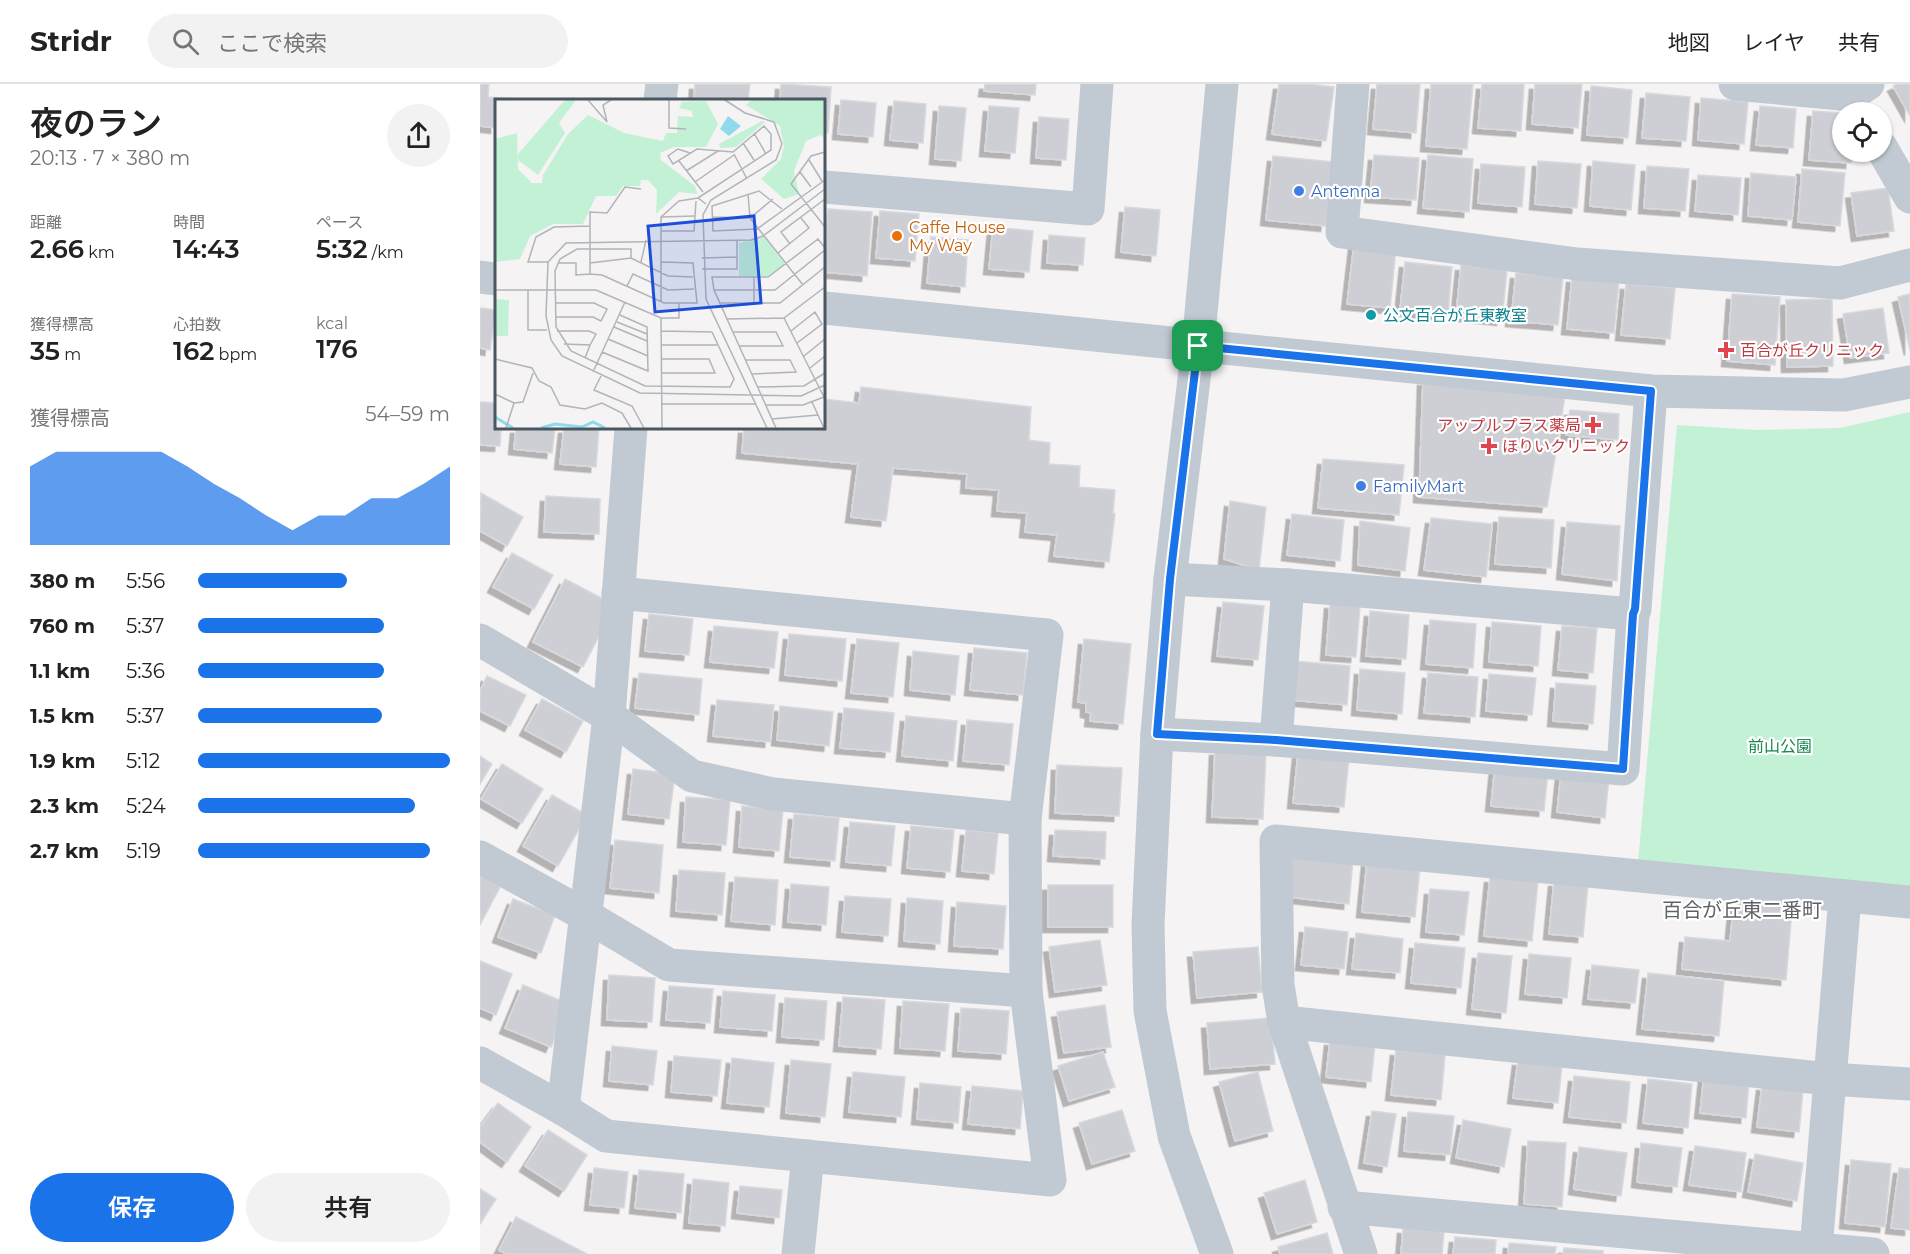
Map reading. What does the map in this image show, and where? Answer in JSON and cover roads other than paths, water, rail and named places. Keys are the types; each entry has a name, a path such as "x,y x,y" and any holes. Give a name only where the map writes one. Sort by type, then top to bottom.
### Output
{"street":[{"path":"660,99 662,84"},
{"path":"825,187 1088,208 1097,84"},
{"path":"1216,1254 1174,1136 1150,1011 1148,925 1157,734 1170,579 1198,346 1222,84"},
{"path":"1353,84 1341,238 1577,264 1840,283 1910,265"},
{"path":"1735,84 1857,94"},
{"path":"1890,162 1910,197"},
{"path":"480,278 495,279"},
{"path":"825,308 1198,346 1322,347 1651,391 1844,395 1910,382"},
{"path":"1157,734 1276,740 1623,769 1651,391"},
{"path":"563,1109 609,716 631,429"},
{"path":"1170,579 1288,585 1633,614"},
{"path":"1276,740 1288,585"},
{"path":"480,1063 563,1109 606,1136 1050,1180 1026,992 1025,819 1047,635 618,593"},
{"path":"480,640 609,716 692,776 773,794 1025,819"},
{"path":"1361,1254 1284,1022 1278,985 1276,841 1910,902"},
{"path":"480,857 669,965 1026,992"},
{"path":"1816,1249 1845,897"},
{"path":"1284,1022 1829,1079 1910,1084"},
{"path":"798,1254 808,1156"},
{"path":"1344,1207 1873,1254"}],"place":[{"name":"Antenna","path":"1299,191"},
{"name":"Caffe House My Way","path":"897,236"},
{"name":"公文百合が丘東教室","path":"1371,315"},
{"name":"百合が丘クリニック","path":"1726,350"},
{"name":"アップルプラス薬局","path":"1593,425"},
{"name":"ほりいクリニック","path":"1489,446"},
{"name":"FamilyMart","path":"1361,486"}],"district":[{"name":"百合が丘東二番町","path":"1742,910"}],"park label":[{"name":"前山公園","path":"1780,746"}]}
